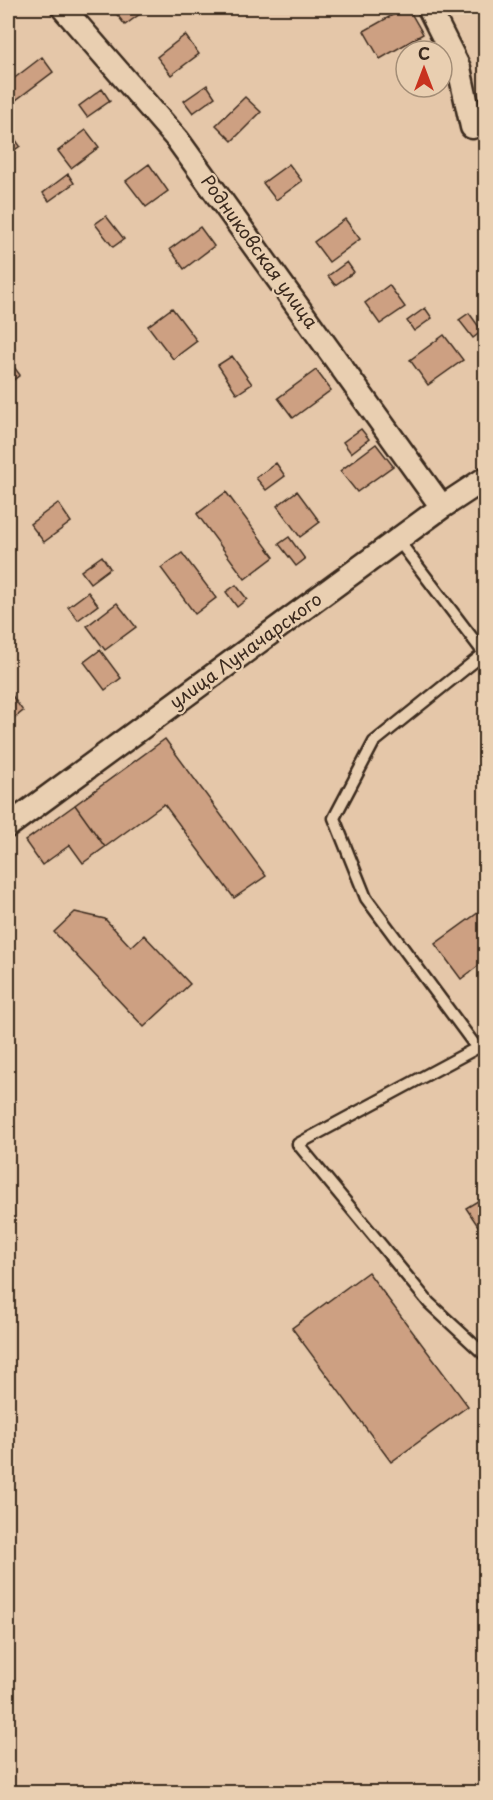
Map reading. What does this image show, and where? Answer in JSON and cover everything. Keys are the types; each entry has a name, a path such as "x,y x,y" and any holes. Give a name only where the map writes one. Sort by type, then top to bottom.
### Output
{"street":[{"name":"Родниковская улица","path":"63,8 177,139 442,507"},
{"path":"429,8 459,68 472,127"},
{"name":"улица Луначарского","path":"9,822 442,507 486,478"}],"lane":[{"path":"398,540 485,654 374,741 334,818 366,898 481,1046 298,1144 429,1303 486,1356"}],"building":[{"path":"112,8 148,8 125,25"},
{"path":"408,8 423,34 414,39 394,39 394,51 380,59 364,31"},
{"path":"185,35 199,54 171,75 157,57"},
{"path":"42,57 53,72 8,106 8,83"},
{"path":"207,85 215,97 193,113 184,101"},
{"path":"102,89 110,101 87,117 79,106"},
{"path":"245,97 261,112 232,141 216,125"},
{"path":"8,129 20,146 8,155"},
{"path":"86,130 99,147 71,168 58,151"},
{"path":"149,164 168,191 146,207 126,181"},
{"path":"289,164 302,181 276,200 263,183"},
{"path":"68,174 74,183 49,201 43,193"},
{"path":"106,216 124,239 113,247 95,224"},
{"path":"345,219 360,239 329,262 314,242"},
{"path":"200,227 214,246 184,269 170,249"},
{"path":"347,262 354,272 335,285 328,276"},
{"path":"389,285 405,307 380,324 365,303"},
{"path":"172,308 197,341 173,359 148,326"},
{"path":"425,308 432,318 414,331 407,321"},
{"path":"469,313 482,331 473,338 459,320"},
{"path":"444,335 463,360 428,385 410,360"},
{"path":"232,356 252,384 237,394 218,365"},
{"path":"8,359 20,375 8,384"},
{"path":"316,370 331,390 293,418 278,398"},
{"path":"361,429 369,439 351,453 343,442"},
{"path":"376,444 393,466 357,492 340,471"},
{"path":"276,463 285,476 266,490 256,478"},
{"path":"297,491 320,522 300,537 277,506"},
{"path":"226,492 274,557 245,579 197,514"},
{"path":"58,503 71,522 44,542 30,524"},
{"path":"289,537 305,559 296,566 279,544"},
{"path":"182,553 216,598 195,614 161,568"},
{"path":"102,556 110,568 90,583 81,571"},
{"path":"236,585 247,599 237,607 226,592"},
{"path":"88,592 98,605 78,620 68,607"},
{"path":"117,603 136,627 105,650 87,626"},
{"path":"100,650 121,678 105,690 84,662"},
{"path":"8,690 23,711 8,723"},
{"path":"165,739 266,876 234,898 164,804 105,847 75,805"},
{"path":"75,805 105,847 83,863 70,845 42,865 25,841"},
{"path":"486,907 486,960 461,979 435,944"},
{"path":"75,912 105,919 131,947 144,935 190,984 144,1027 54,932"},
{"path":"486,1196 486,1238 466,1208"},
{"path":"368,1272 468,1406 391,1462 292,1328"}]}
